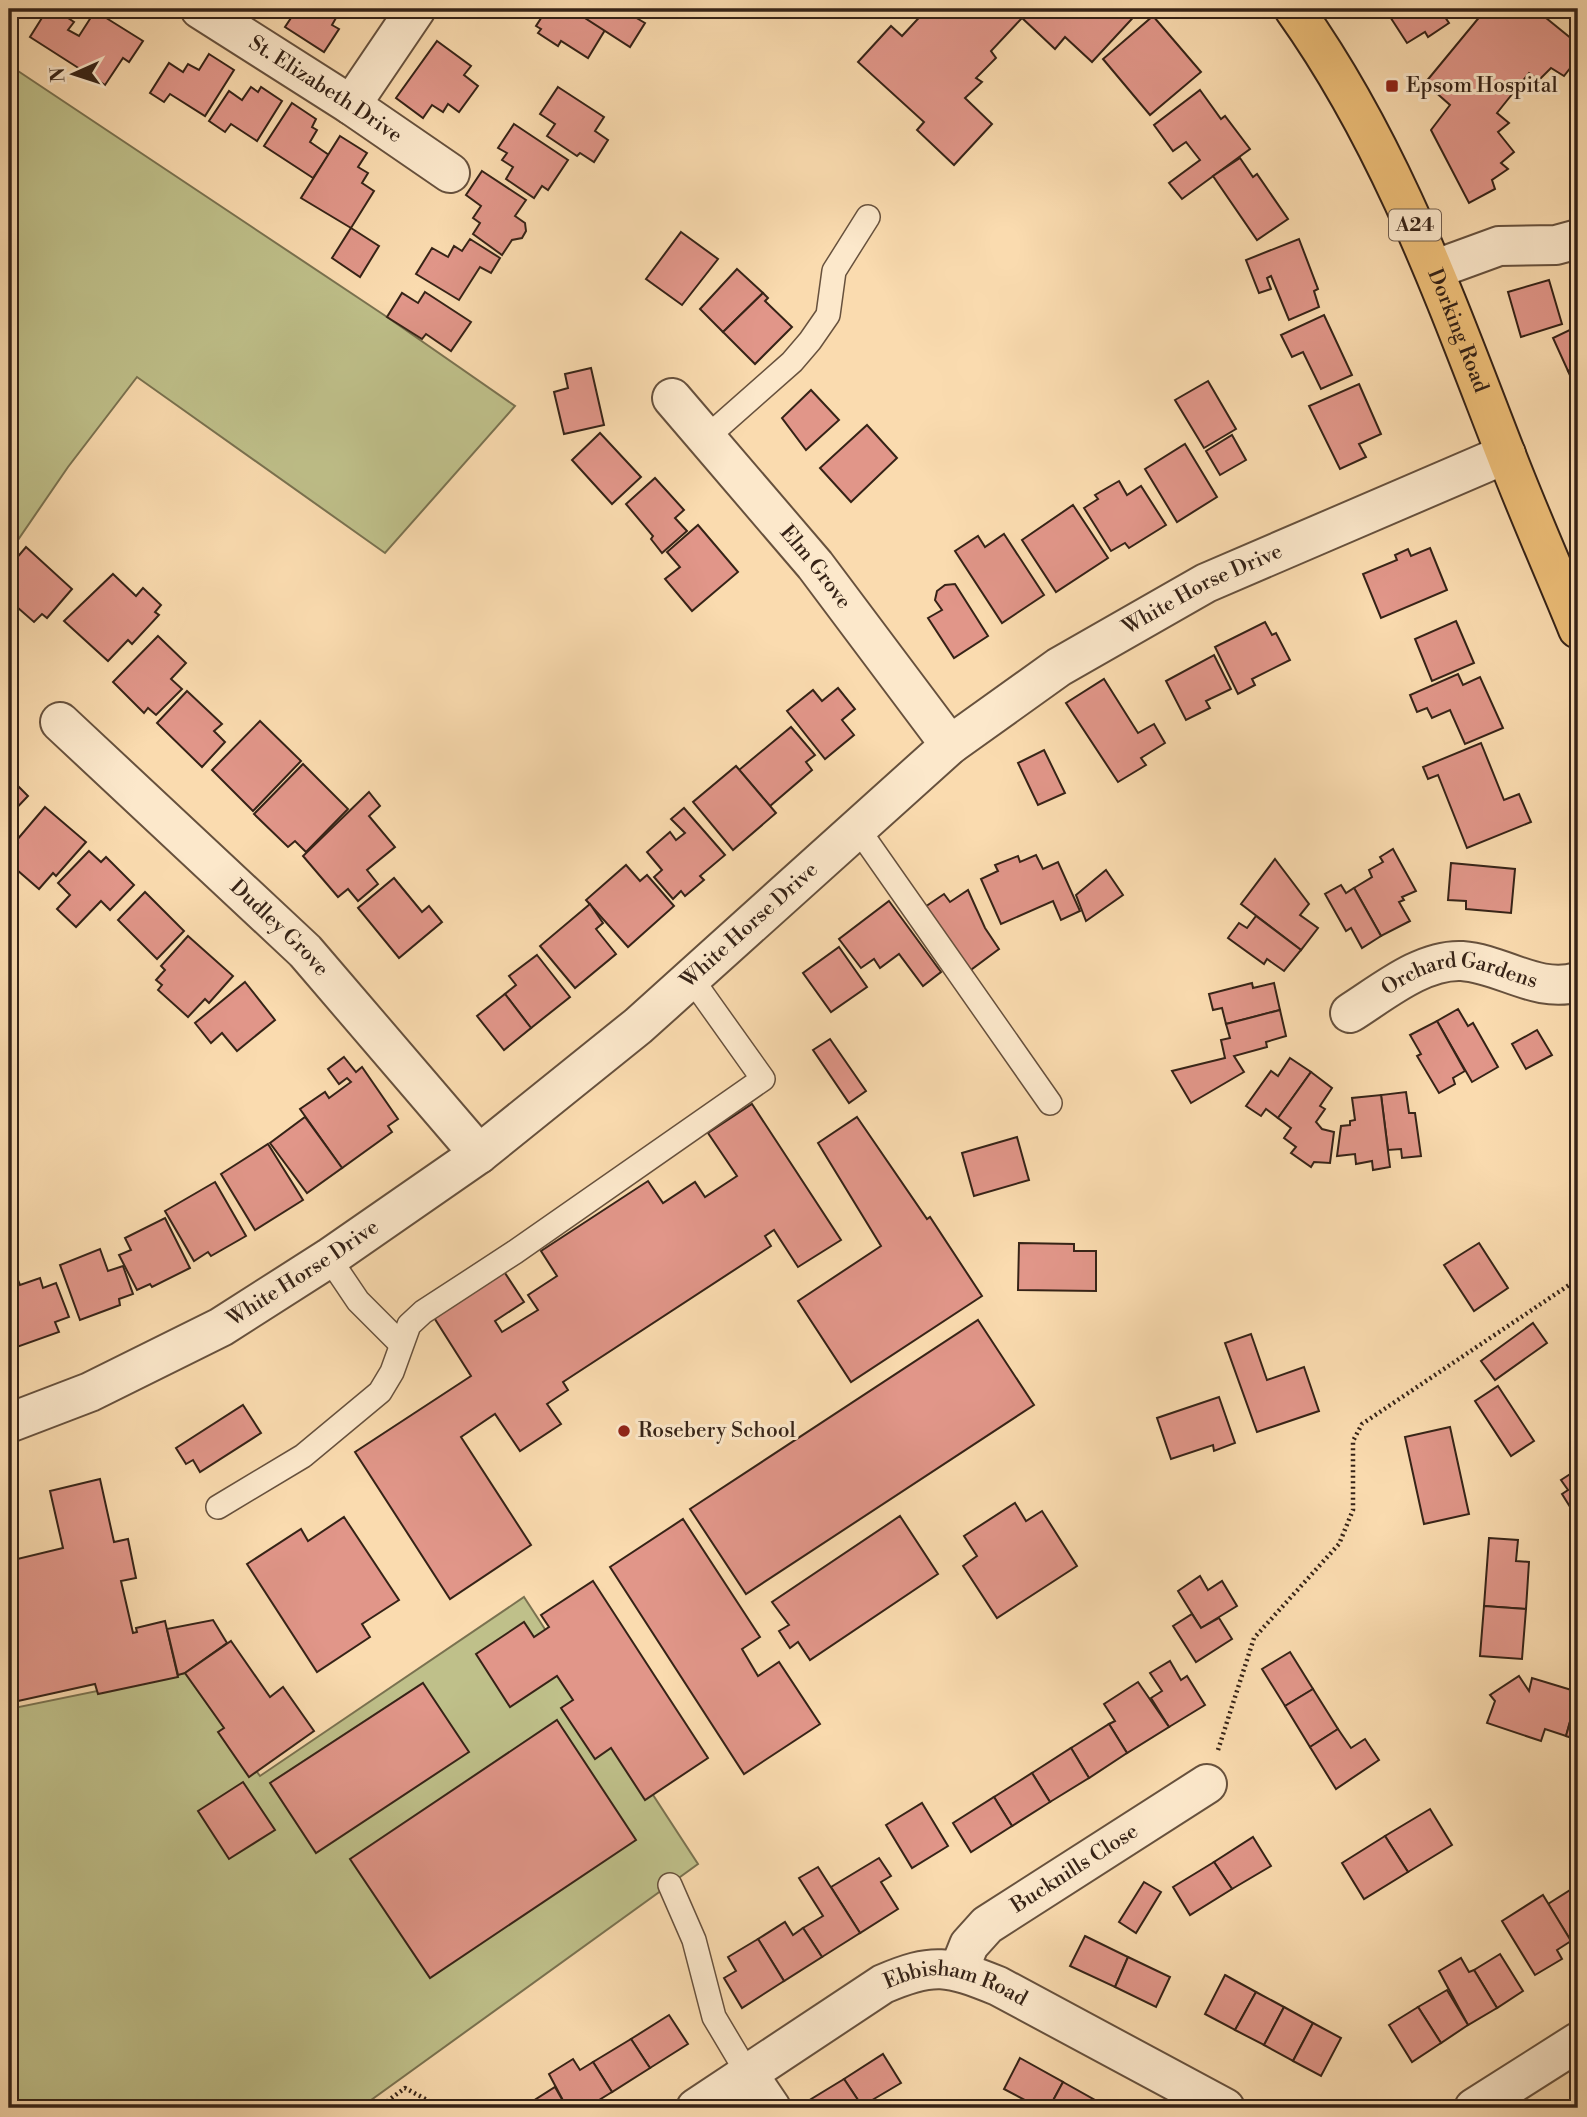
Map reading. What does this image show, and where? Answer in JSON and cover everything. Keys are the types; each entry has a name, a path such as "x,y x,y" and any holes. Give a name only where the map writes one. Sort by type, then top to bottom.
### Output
{"highway":[{"name":"Dorking Road","path":"1294,9 1344,84 1385,157 1436,269 1506,454 1578,629"}],"street":[{"name":"St. Elizabeth Drive","path":"200,9 351,105 450,173"},
{"path":"351,105 415,9"},
{"path":"1436,269 1499,246 1556,245 1578,239"},
{"name":"Elm Grove","path":"672,398 815,565 950,745"},
{"name":"White Horse Drive","path":"9,1423 90,1392 162,1359 221,1327 329,1258 479,1154 638,1026 950,745 1059,667 1206,583 1506,454"},
{"name":"Dudley Grove","path":"60,722 305,951 479,1154"},
{"name":"Orchard Gardens","path":"1350,1013 1406,977 1430,967 1461,961 1552,986 1578,982"},
{"name":"Bucknills Close","path":"959,1970 969,1945 987,1925 1207,1784"},
{"name":"Ebbisham Road","path":"696,2108 883,1984 917,1969 959,1970 998,1986 1225,2108"},
{"path":"1474,2108 1578,2042"},
{"path":"748,2074 771,2108"}],"lane":[{"path":"706,438 792,362 810,341 828,315 834,271 868,217"},
{"path":"858,830 1050,1103"},
{"path":"218,1507 303,1456 380,1392 392,1372 400,1343 409,1325 423,1312 515,1252 763,1079 691,978"},
{"path":"329,1258 358,1301 400,1343"},
{"path":"670,1885 694,1940 714,2017 748,2074"}],"path":[{"path":"1207,1784 1254,1638 1339,1544 1353,1510 1353,1441 1363,1424 1578,1279"},
{"path":"378,2108 405,2088 442,2108"}],"green space":[{"path":"9,65 387,317 515,406 385,553 137,377 68,467 9,553"},
{"path":"524,1597 698,1864 360,2108 9,2108 9,1709 185,1673 260,1776"}],"building":[{"path":"297,9 327,9 336,18 332,25 339,29 324,52 285,27"},
{"path":"547,9 571,9 605,30 588,58 561,41 558,46 538,33 541,29 536,26"},
{"path":"571,9 621,9 645,23 630,47"},
{"path":"927,9 1141,9 1092,62 1065,37 1055,49 1022,18 991,51 996,58 976,78 982,82 965,98 992,124 954,165 917,130 924,122 858,62 891,26 902,36"},
{"path":"1385,9 1452,9 1454,12 1445,17 1449,23 1428,37 1425,32 1407,43"},
{"path":"1486,9 1535,9 1578,44 1578,58 1564,76 1551,68 1539,80 1529,73 1497,113 1509,123 1498,132 1514,152 1501,163 1508,169 1492,180 1495,189 1469,203 1431,130 1450,105 1425,83"},
{"path":"56,10 74,22 68,30 79,36 95,11 143,41 129,62 123,58 105,85 30,37 45,13 52,17"},
{"path":"1153,16 1201,72 1150,115 1103,59"},
{"path":"437,41 471,66 464,75 478,86 459,112 448,104 443,112 432,105 423,118 396,98"},
{"path":"209,54 234,70 205,116 170,94 164,102 150,93 169,63 183,72 188,64 199,70"},
{"path":"251,87 258,92 261,87 282,101 257,141 231,124 225,132 209,121 229,91 242,100"},
{"path":"558,87 604,117 595,131 608,140 594,162 580,153 577,156 547,136 555,124 540,114"},
{"path":"1200,90 1221,119 1225,116 1250,149 1182,199 1169,183 1200,160 1186,142 1173,151 1154,125"},
{"path":"292,103 316,119 312,127 317,130 310,142 329,155 313,178 264,146"},
{"path":"514,124 568,160 548,190 542,186 534,198 506,179 513,167 502,160 507,153 498,148"},
{"path":"340,136 367,153 358,167 368,173 362,183 374,191 351,228 301,198"},
{"path":"1240,158 1253,177 1257,174 1288,219 1257,240 1213,176"},
{"path":"482,171 526,200 515,216 525,223 526,231 522,238 512,240 502,255 473,234 480,223 473,218 481,206 466,195"},
{"path":"351,228 379,246 360,277 332,258"},
{"path":"681,232 718,259 682,305 646,279"},
{"path":"470,239 500,258 491,273 480,267 459,300 416,274 432,248 448,257 454,246 462,251"},
{"path":"1299,239 1318,289 1314,291 1319,307 1289,320 1271,276 1267,278 1271,289 1259,293 1246,260"},
{"path":"737,269 763,293 723,332 700,309"},
{"path":"1549,280 1562,324 1521,337 1508,292"},
{"path":"425,292 471,322 451,351 426,334 422,339 387,317 402,293 418,303"},
{"path":"763,293 768,298 765,301 792,327 755,364 723,332"},
{"path":"1324,315 1352,375 1321,389 1303,352 1292,357 1281,335"},
{"path":"1578,326 1578,367 1568,371 1553,338"},
{"path":"1578,367 1578,393 1568,371"},
{"path":"591,368 604,425 564,434 554,392 568,388 565,374"},
{"path":"1208,381 1236,429 1204,448 1175,400"},
{"path":"1359,384 1381,434 1359,444 1366,457 1340,469 1309,406"},
{"path":"811,390 839,420 806,450 782,418"},
{"path":"867,425 897,458 851,502 820,468"},
{"path":"600,433 641,477 612,504 572,460"},
{"path":"1232,435 1246,460 1220,475 1206,451"},
{"path":"1185,444 1217,497 1177,522 1145,469"},
{"path":"655,478 684,510 675,518 687,531 662,553 651,539 653,536 626,504"},
{"path":"1119,481 1127,495 1141,486 1166,525 1129,548 1125,543 1111,551 1084,508 1098,499 1095,495"},
{"path":"1073,505 1108,558 1056,592 1022,540"},
{"path":"698,525 738,572 692,611 665,579 680,567 667,552"},
{"path":"1004,534 1044,595 1002,623 955,551 978,536 985,547"},
{"path":"26,547 72,589 47,618 42,614 34,622 9,600 9,590 14,584 9,579 9,567"},
{"path":"1430,548 1447,590 1381,618 1363,574 1397,560 1395,555 1408,549 1411,556"},
{"path":"113,574 136,596 143,588 161,605 155,612 159,615 132,644 128,640 108,661 64,621"},
{"path":"955,584 988,636 954,658 928,618 942,610 935,600 937,591 945,585"},
{"path":"1456,621 1474,663 1432,681 1415,639"},
{"path":"1265,622 1272,635 1276,633 1290,660 1252,679 1255,685 1238,694 1215,647"},
{"path":"158,636 186,663 171,679 182,689 156,715 148,708 144,713 113,682"},
{"path":"1214,655 1231,689 1206,701 1210,708 1186,720 1166,681"},
{"path":"1458,674 1463,685 1480,677 1503,728 1465,744 1450,710 1432,718 1427,708 1417,712 1410,695"},
{"path":"1104,679 1138,733 1154,724 1165,743 1141,758 1146,765 1118,782 1066,703"},
{"path":"838,688 855,709 842,720 854,735 825,759 787,711 813,690 822,701"},
{"path":"187,691 222,724 214,731 225,742 202,767 157,723"},
{"path":"260,721 301,761 253,811 212,770"},
{"path":"791,727 815,755 806,762 812,770 770,806 739,770"},
{"path":"1481,743 1504,800 1519,794 1531,822 1467,848 1438,775 1428,779 1423,767"},
{"path":"1044,750 1065,793 1038,805 1018,763"},
{"path":"303,764 348,809 306,852 295,841 288,847 254,814"},
{"path":"736,766 776,813 733,850 693,802"},
{"path":"9,777 28,796 9,816"},
{"path":"369,792 380,806 369,816 395,847 367,870 378,884 358,901 348,889 338,897 303,856"},
{"path":"45,807 86,842 56,876 53,873 39,889 9,863 9,854 18,843 16,841"},
{"path":"684,808 725,855 700,876 704,880 685,896 681,891 673,899 654,877 662,870 647,852 670,832 676,840 685,833 671,819"},
{"path":"1393,849 1416,891 1402,897 1404,900 1399,902 1410,921 1381,936 1354,888 1372,877 1369,870 1383,862 1380,857"},
{"path":"89,851 101,862 106,857 134,885 110,910 101,901 76,927 57,909 70,895 58,883"},
{"path":"1036,855 1043,869 1058,862 1080,911 1061,920 1053,901 1001,924 981,879 998,871 995,865 1018,856 1020,862"},
{"path":"1275,859 1309,904 1300,915 1318,928 1301,950 1241,904"},
{"path":"1451,863 1515,869 1511,913 1466,909 1466,901 1448,900"},
{"path":"626,865 640,881 647,875 674,906 628,947 586,900"},
{"path":"1106,870 1123,895 1086,921 1076,895"},
{"path":"394,878 422,912 429,906 442,922 399,958 358,908"},
{"path":"1341,885 1346,893 1354,888 1381,936 1362,948 1351,928 1346,931 1325,894"},
{"path":"968,890 985,928 999,949 968,972 922,909 944,894 950,902"},
{"path":"145,892 184,931 157,959 118,920"},
{"path":"889,901 941,972 923,986 899,954 880,968 874,959 861,968 839,939"},
{"path":"590,904 603,923 596,929 616,954 575,988 540,946"},
{"path":"1256,916 1301,950 1284,971 1267,959 1264,964 1228,938 1239,923 1247,928"},
{"path":"188,936 233,976 209,1003 205,999 188,1017 158,990 162,985 156,980 165,970 161,966"},
{"path":"839,947 867,987 831,1012 803,973"},
{"path":"537,955 570,997 531,1028 505,994 516,985 509,976"},
{"path":"245,982 275,1020 237,1051 222,1033 211,1043 195,1023"},
{"path":"1252,983 1253,988 1274,983 1280,1010 1226,1024 1222,1008 1213,1010 1209,994"},
{"path":"505,994 531,1028 504,1050 477,1016"},
{"path":"1458,1009 1468,1026 1473,1023 1498,1067 1472,1082 1437,1021"},
{"path":"1280,1010 1286,1036 1266,1042 1267,1047 1234,1056 1244,1072 1191,1103 1172,1071 1225,1058 1221,1040 1230,1038 1226,1024"},
{"path":"1437,1021 1465,1071 1453,1078 1455,1084 1439,1093 1417,1056 1421,1054 1410,1035"},
{"path":"1537,1030 1552,1055 1526,1069 1512,1044"},
{"path":"830,1039 866,1091 849,1103 813,1050"},
{"path":"344,1057 356,1072 362,1067 398,1119 388,1126 392,1132 342,1168 300,1109 325,1092 329,1098 351,1082 347,1078 339,1084 328,1069"},
{"path":"1290,1058 1311,1072 1278,1118 1266,1109 1261,1116 1246,1106 1271,1071 1278,1076"},
{"path":"1311,1072 1332,1088 1320,1106 1325,1109 1316,1122 1322,1129 1334,1132 1330,1163 1314,1162 1311,1167 1291,1153 1296,1147 1284,1138 1291,1128 1278,1118"},
{"path":"1406,1092 1409,1113 1415,1113 1421,1156 1402,1158 1401,1149 1388,1150 1381,1095"},
{"path":"1381,1095 1390,1167 1373,1170 1372,1161 1356,1164 1355,1154 1337,1156 1341,1126 1350,1125 1350,1121 1355,1120 1352,1098"},
{"path":"752,1104 841,1240 798,1267 774,1230 765,1236 771,1246 563,1382 568,1390 547,1404 561,1424 520,1451 495,1414 461,1437 531,1545 450,1599 355,1452 471,1376 433,1316 503,1270 524,1302 495,1321 502,1332 538,1310 528,1295 557,1276 541,1251 648,1181 663,1203 695,1182 705,1197 737,1176 708,1133"},
{"path":"305,1117 342,1168 307,1193 270,1143"},
{"path":"857,1117 927,1219 930,1217 982,1296 851,1382 798,1301 881,1246 818,1143"},
{"path":"1017,1137 1029,1180 974,1196 962,1153"},
{"path":"268,1144 303,1200 255,1230 221,1174"},
{"path":"215,1182 246,1236 211,1256 208,1252 194,1261 165,1211"},
{"path":"165,1218 190,1268 152,1287 150,1284 137,1290 119,1255 131,1250 125,1238"},
{"path":"1019,1243 1074,1244 1074,1251 1096,1251 1096,1291 1018,1290"},
{"path":"1479,1243 1508,1288 1474,1311 1444,1265"},
{"path":"100,1249 108,1271 123,1266 133,1294 119,1299 120,1305 80,1320 60,1265"},
{"path":"13,1268 20,1285 40,1278 43,1288 56,1283 69,1317 55,1322 59,1332 14,1348 9,1334 9,1270"},
{"path":"978,1320 1034,1405 746,1594 690,1509"},
{"path":"1533,1323 1547,1343 1495,1380 1481,1361"},
{"path":"1251,1334 1267,1380 1304,1367 1319,1411 1257,1432 1225,1343"},
{"path":"1498,1386 1534,1441 1511,1456 1475,1401"},
{"path":"1219,1397 1235,1443 1214,1451 1213,1445 1171,1459 1157,1418"},
{"path":"243,1405 261,1433 200,1472 193,1460 186,1464 176,1448"},
{"path":"1450,1427 1469,1514 1424,1524 1405,1437"},
{"path":"1578,1469 1577,1518 1562,1494 1568,1490 1561,1480"},
{"path":"100,1479 114,1542 128,1539 136,1578 121,1581 133,1633 137,1632 136,1628 165,1621 178,1677 98,1694 95,1684 9,1703 9,1561 63,1548 50,1491"},
{"path":"1015,1503 1026,1521 1042,1511 1077,1566 997,1618 963,1566 977,1556 964,1536"},
{"path":"900,1516 938,1574 810,1660 798,1642 790,1648 779,1631 789,1625 772,1602"},
{"path":"344,1517 399,1600 362,1624 370,1637 317,1672 247,1564 301,1529 308,1541"},
{"path":"683,1519 760,1637 742,1649 758,1676 779,1662 820,1724 744,1774 610,1567"},
{"path":"1489,1538 1518,1540 1516,1561 1529,1562 1526,1609 1484,1606"},
{"path":"1200,1576 1208,1590 1222,1581 1237,1606 1201,1628 1178,1591"},
{"path":"593,1581 708,1758 645,1800 611,1748 595,1759 561,1708 573,1700 557,1676 510,1707 476,1654 524,1622 534,1637 549,1627 541,1615"},
{"path":"1484,1606 1526,1609 1522,1659 1480,1656"},
{"path":"1192,1614 1201,1628 1219,1618 1232,1639 1196,1662 1173,1626"},
{"path":"213,1620 227,1643 185,1673 178,1675 167,1629"},
{"path":"231,1641 270,1697 283,1687 314,1731 249,1777 218,1732 224,1728 185,1673"},
{"path":"1290,1652 1313,1689 1285,1706 1262,1669"},
{"path":"1170,1661 1181,1680 1187,1676 1205,1705 1169,1727 1151,1698 1162,1691 1150,1673"},
{"path":"1519,1676 1529,1691 1532,1678 1578,1692 1566,1736 1545,1729 1541,1741 1487,1723 1495,1701 1490,1695"},
{"path":"1138,1682 1169,1727 1127,1753 1109,1724 1115,1721 1104,1704"},
{"path":"423,1683 469,1752 316,1853 270,1783"},
{"path":"1313,1689 1338,1729 1310,1747 1285,1706"},
{"path":"1578,1694 1578,1740 1566,1736"},
{"path":"557,1720 636,1840 430,1978 350,1859"},
{"path":"1109,1724 1127,1753 1089,1778 1071,1748"},
{"path":"1338,1729 1351,1748 1365,1739 1379,1760 1336,1789 1310,1747"},
{"path":"1071,1748 1089,1778 1050,1802 1032,1773"},
{"path":"1032,1773 1050,1802 1012,1826 994,1797"},
{"path":"243,1782 275,1830 229,1859 198,1811"},
{"path":"994,1797 1012,1826 971,1852 953,1823"},
{"path":"922,1803 948,1846 912,1868 886,1825"},
{"path":"1430,1809 1452,1845 1408,1872 1385,1836"},
{"path":"1385,1836 1408,1872 1364,1899 1342,1863"},
{"path":"1253,1837 1271,1866 1232,1889 1214,1862"},
{"path":"879,1858 891,1876 881,1882 898,1909 860,1933 831,1887"},
{"path":"1214,1862 1232,1889 1190,1915 1173,1887"},
{"path":"818,1867 860,1933 822,1957 803,1928 823,1916 799,1878"},
{"path":"1144,1882 1161,1892 1136,1933 1119,1922"},
{"path":"1575,1887 1578,1892 1578,1936 1571,1941 1548,1904"},
{"path":"1543,1895 1571,1941 1557,1950 1562,1959 1535,1975 1502,1921"},
{"path":"785,1922 793,1935 803,1928 822,1957 784,1981 758,1939"},
{"path":"1085,1936 1128,1957 1115,1987 1070,1966"},
{"path":"758,1939 784,1981 742,2008 724,1978 736,1971 728,1957"},
{"path":"1500,1954 1523,1991 1497,2008 1474,1970"},
{"path":"1128,1957 1170,1977 1156,2007 1115,1987"},
{"path":"1461,1958 1469,1972 1474,1970 1497,2008 1468,2025 1439,1971"},
{"path":"1225,1975 1256,1992 1235,2030 1205,2014"},
{"path":"1447,1990 1468,2025 1441,2043 1418,2007"},
{"path":"1256,1992 1284,2007 1264,2045 1235,2030"},
{"path":"1284,2007 1313,2023 1293,2061 1264,2045"},
{"path":"1418,2007 1441,2043 1412,2062 1389,2025"},
{"path":"669,2015 688,2044 650,2068 631,2039"},
{"path":"1313,2023 1341,2038 1321,2076 1293,2061"},
{"path":"631,2039 650,2068 612,2092 593,2062"},
{"path":"883,2054 901,2083 862,2106 844,2079"},
{"path":"1020,2058 1063,2082 1049,2108 1040,2108 1004,2089"},
{"path":"573,2059 580,2070 593,2062 612,2092 586,2108 567,2108 549,2074"},
{"path":"844,2079 862,2106 806,2108 803,2104"},
{"path":"1063,2082 1102,2104 1100,2108 1049,2108"},
{"path":"555,2087 567,2108 522,2108"}],"place":[{"name":"Epsom Hospital","path":"1392,86"},
{"name":"Rosebery School","path":"624,1431"}]}
